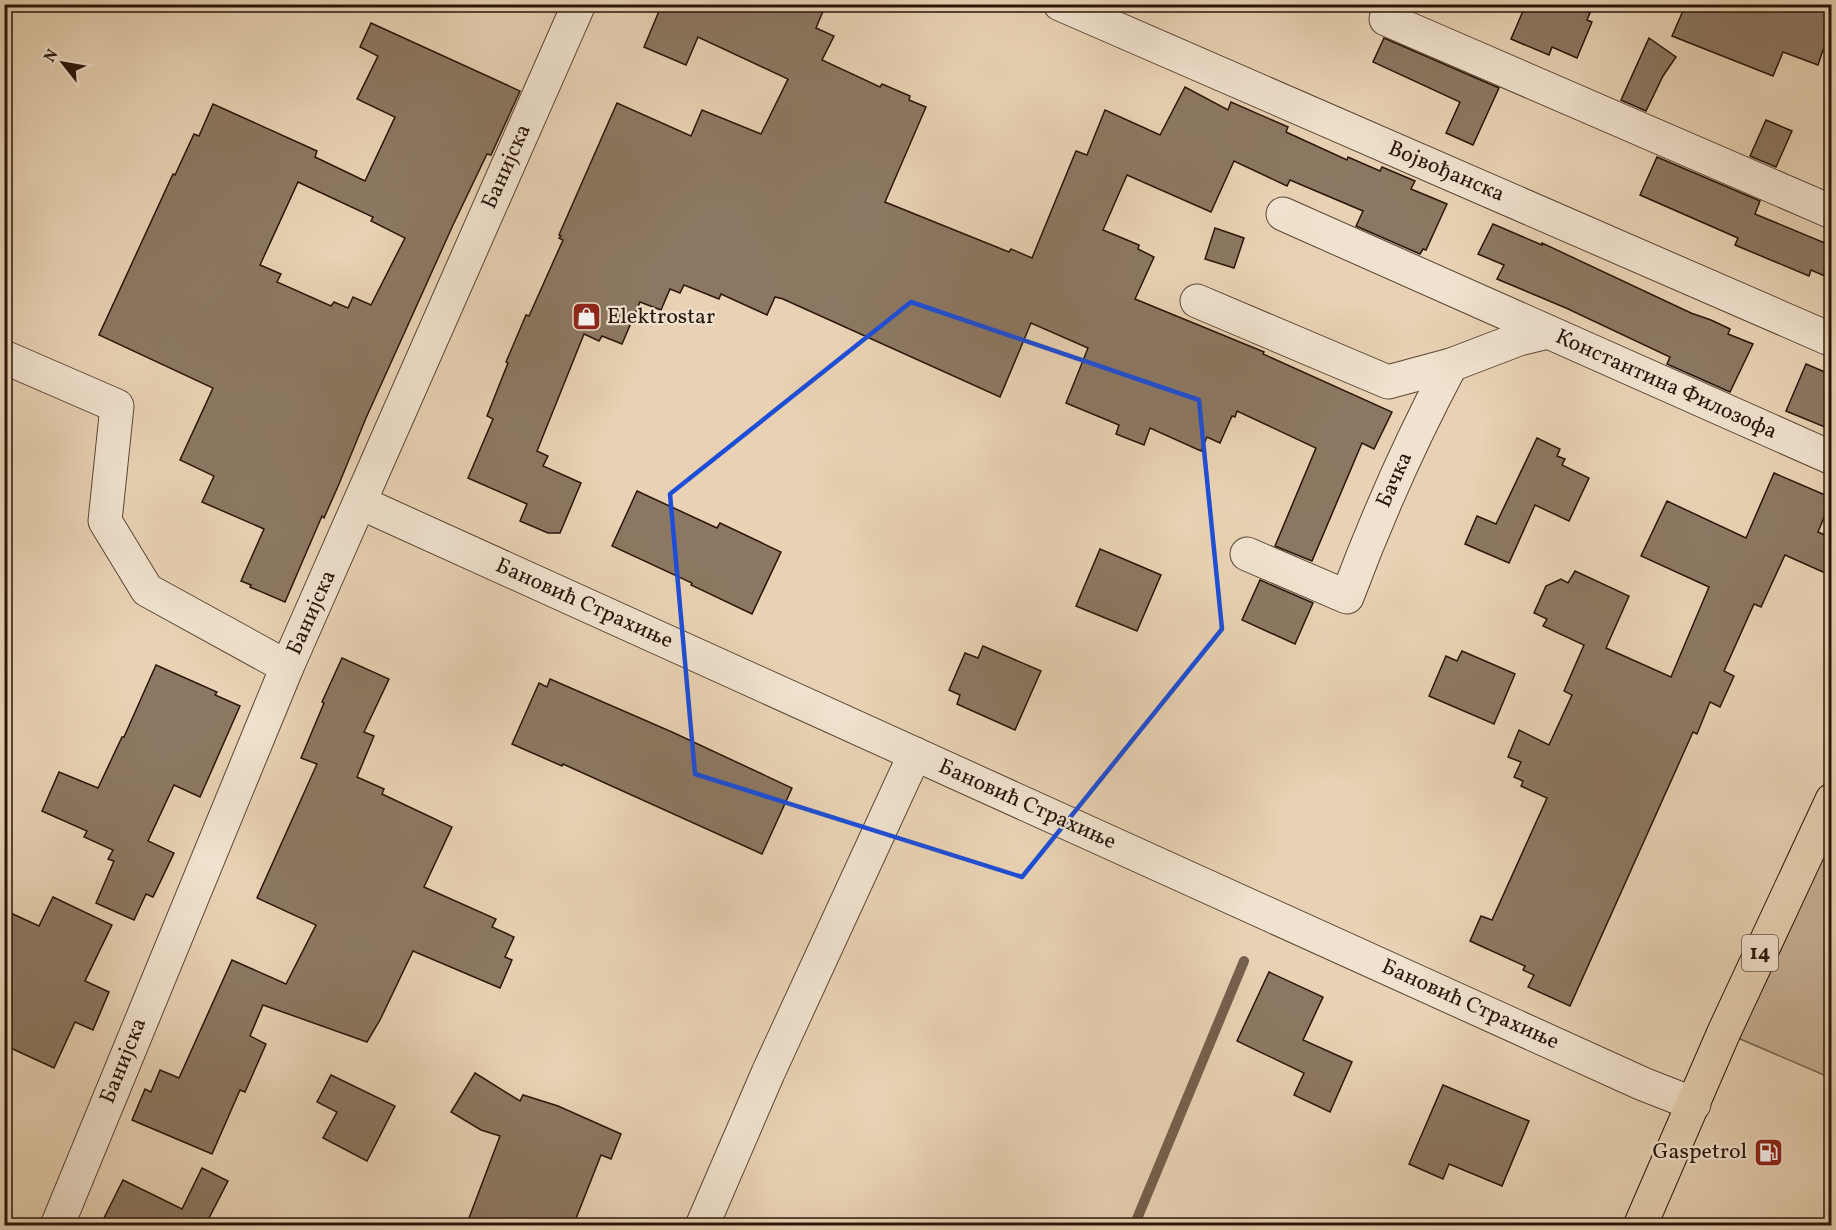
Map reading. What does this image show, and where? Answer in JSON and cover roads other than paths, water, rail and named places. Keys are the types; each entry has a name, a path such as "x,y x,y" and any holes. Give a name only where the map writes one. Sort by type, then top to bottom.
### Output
{"main road":[{"name":"14","path":"1640,1226 1724,1032 1832,800"}],"street":[{"name":"Банијска","path":"57,1226 287,667 579,4"},
{"name":"Војвођанска","path":"1060,4 1832,340"},
{"path":"1386,19 1832,212"},
{"path":"1283,214 1548,332"},
{"name":"Константина Филозофа","path":"1197,301 1388,382 1451,365 1519,339 1548,332 1832,458"},
{"path":"4,357 117,406 105,521 147,590 287,667"},
{"name":"Бачка","path":"1247,554 1347,597 1400,467 1451,365"},
{"name":"Бановић Страхиње","path":"361,503 1642,1084 1694,1104"},
{"path":"702,1226 768,1073 915,754"}],"waterway":[{"path":"1134,1226 1244,961"}],"place":[{"name":"Elektrostar","path":"586,317"},
{"name":"Gaspetrol","path":"1768,1152"}]}
